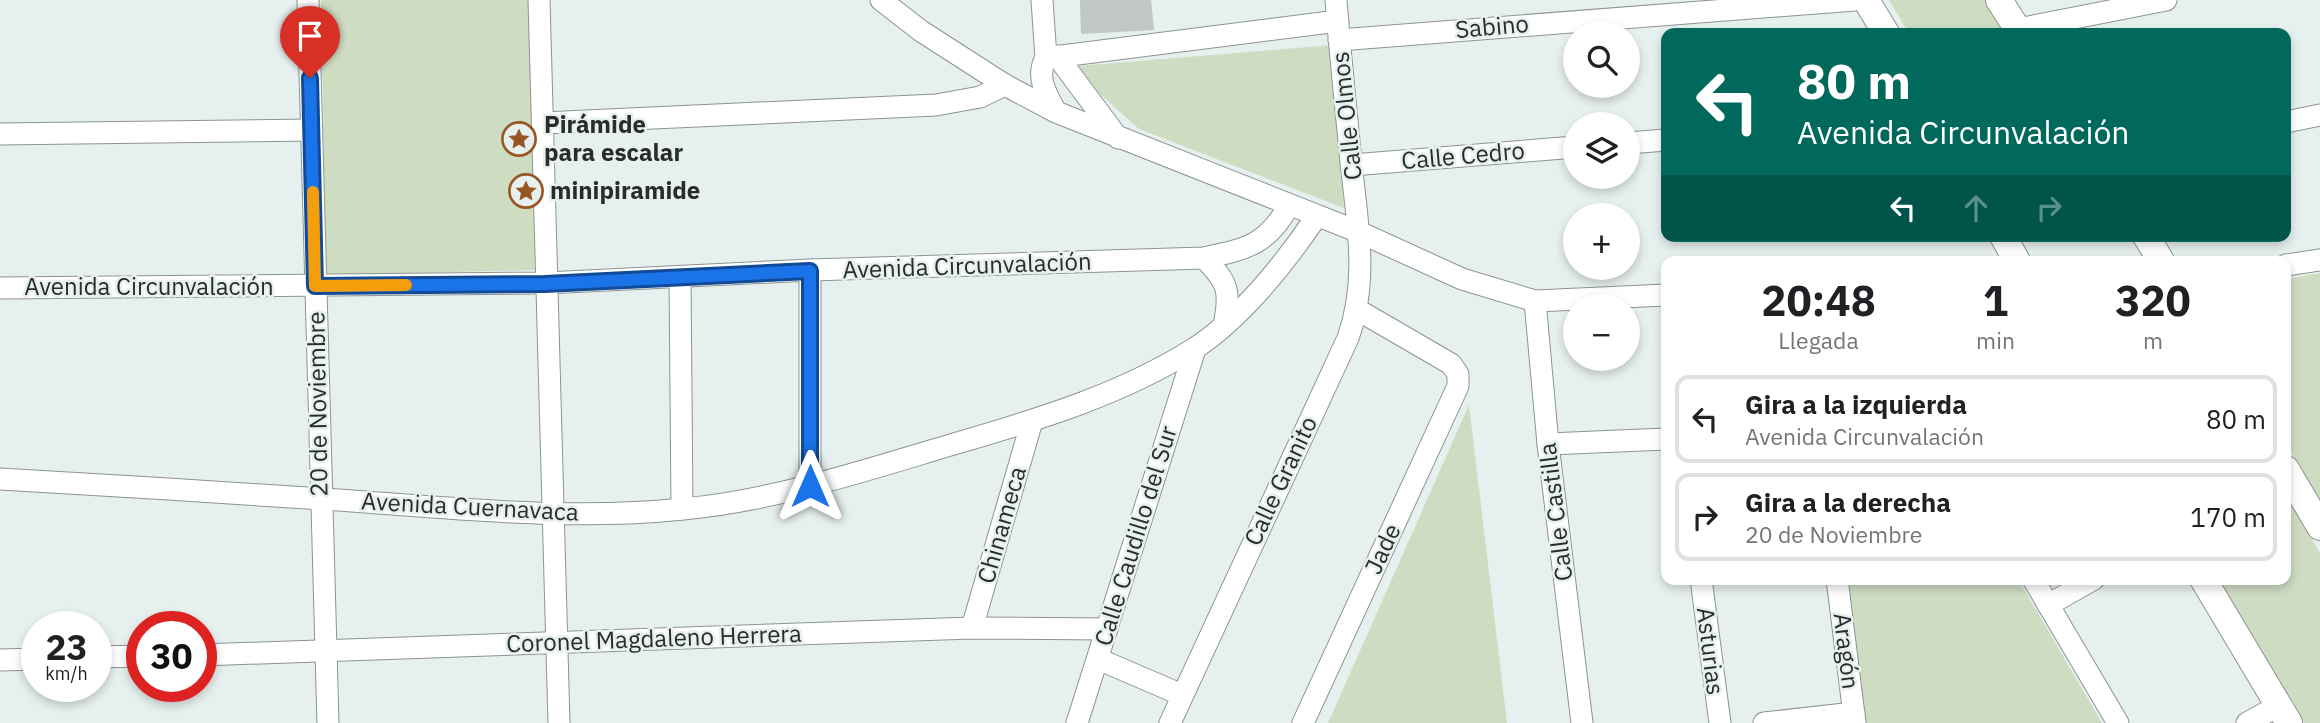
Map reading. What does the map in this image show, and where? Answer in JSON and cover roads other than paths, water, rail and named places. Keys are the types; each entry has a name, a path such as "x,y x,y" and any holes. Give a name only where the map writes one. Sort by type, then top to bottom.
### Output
{"main road":[{"path":"1867,0 1883,28"},
{"path":"1999,0 2017,28"},
{"path":"2291,478 2320,527"},
{"path":"2207,585 2283,714"}],"street":[{"name":"20 de Noviembre","path":"308,0 328,723"},
{"path":"539,0 559,723"},
{"path":"881,0 921,31 1005,85 1056,113 1359,232 1462,279 1535,301 1661,295"},
{"path":"1042,0 1051,57 1042,85 1056,113"},
{"name":"Sabino","path":"1051,57 1338,20 1855,0"},
{"path":"2033,28 2166,0"},
{"name":"Calle Olmos","path":"1338,20 1359,232"},
{"path":"1051,57 1119,139"},
{"path":"543,123 936,105 980,97 1005,85"},
{"path":"2291,121 2320,115"},
{"path":"0,134 312,130"},
{"path":"1640,142 1661,140"},
{"name":"Calle Cedro","path":"1352,166 1563,148"},
{"name":"Avenida Circunvalación","path":"0,288 545,284 680,276 1204,258 1241,250 1261,241 1276,228 1288,206"},
{"name":"Avenida Cuernavaca","path":"0,480 552,516 682,509 742,501 810,486 1032,421 1132,383 1195,349 1224,325 1285,261 1316,217"},
{"name":"Calle Granito","path":"1170,723 1348,338 1358,310 1362,280 1359,232"},
{"path":"1204,258 1220,274 1227,288 1230,299 1224,325"},
{"path":"2291,264 2320,260"},
{"path":"810,271 810,486"},
{"path":"680,276 682,509"},
{"name":"Calle Castilla","path":"1535,301 1548,444 1583,723"},
{"name":"Jade","path":"1303,723 1458,386 1458,374 1451,364 1358,310"},
{"name":"Calle Caudillo del Sur","path":"1077,723 1195,349"},
{"name":"Chinameca","path":"972,628 1032,421"},
{"path":"1548,444 1661,439"},
{"name":"Asturias","path":"1702,585 1720,723"},
{"name":"Aragón","path":"1839,585 1855,718"},
{"path":"2036,585 2118,723"},
{"path":"2048,605 2083,585"},
{"name":"Coronel Magdaleno Herrera","path":"217,655 972,628 1107,629"},
{"path":"0,660 21,659"},
{"path":"1098,659 1182,695"},
{"path":"2247,723 2283,714"},
{"path":"1764,723 1855,718"}],"place":[{"name":"Pirámide para escalar","path":"519,139"},
{"name":"minipiramide","path":"526,191"}]}
